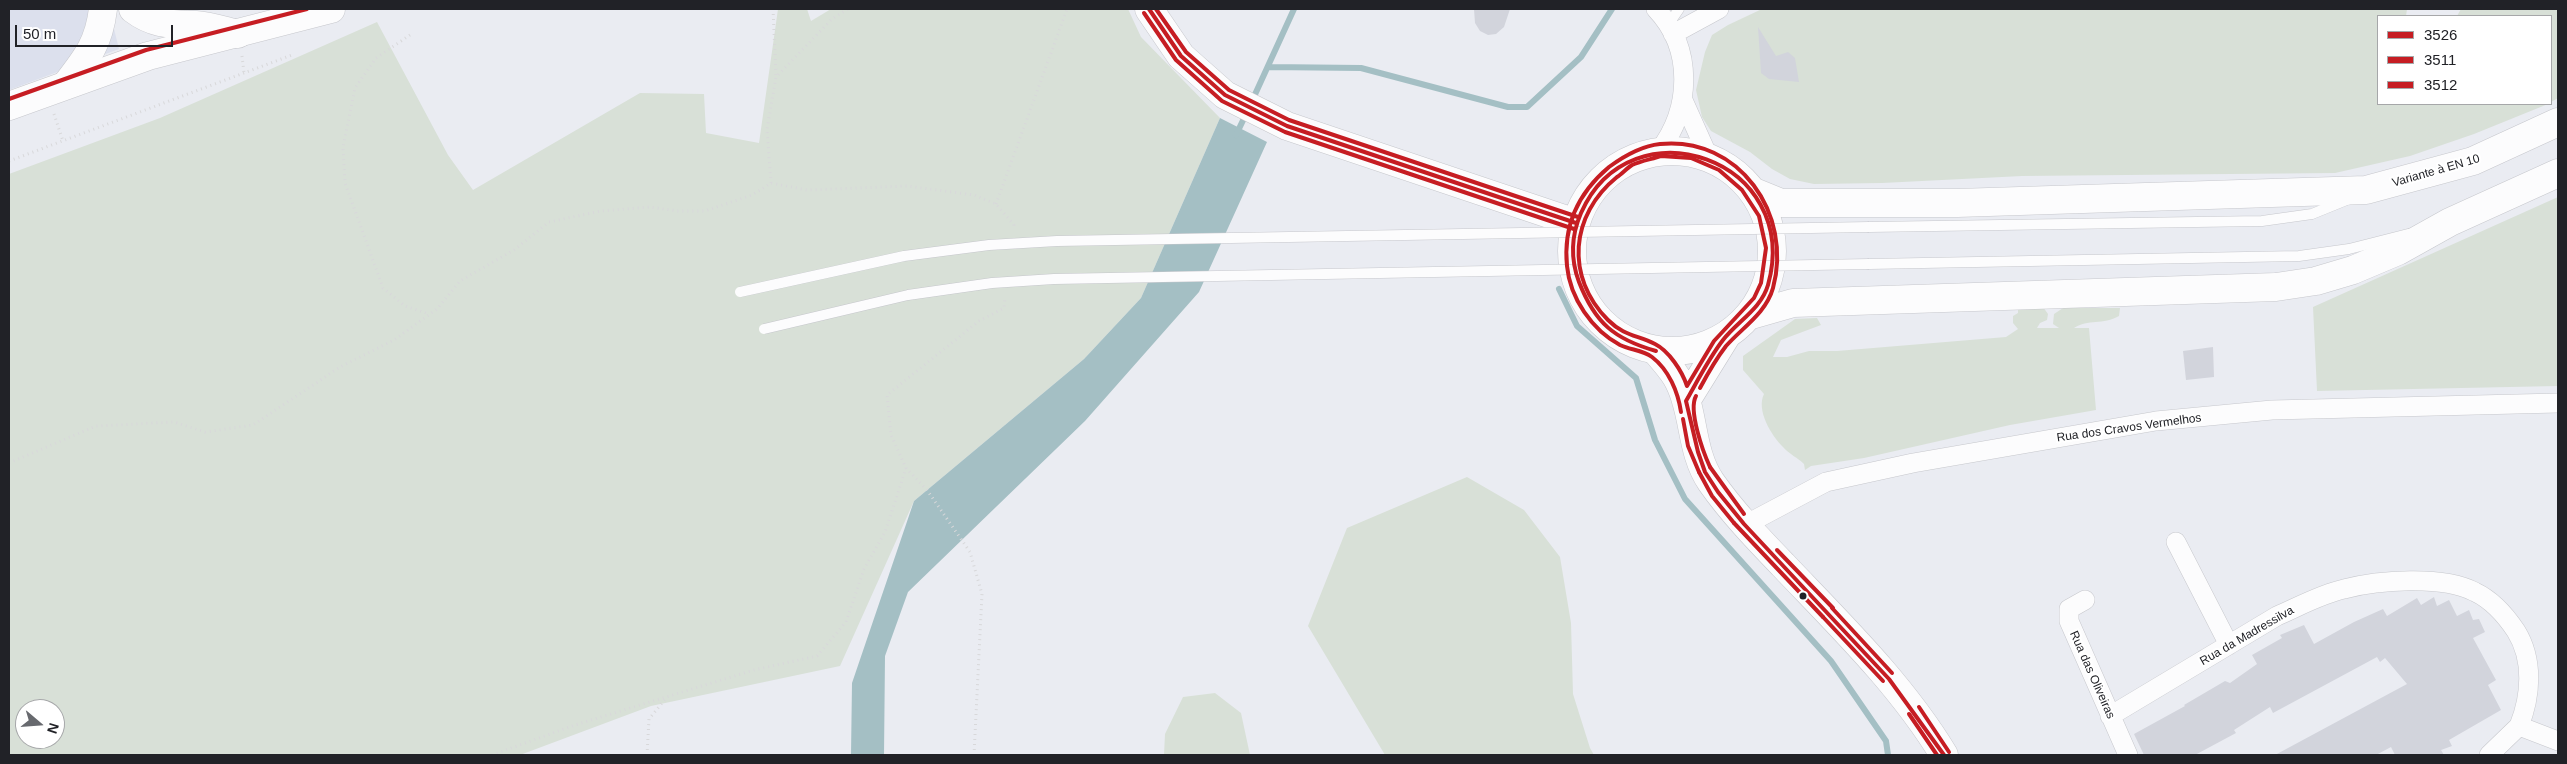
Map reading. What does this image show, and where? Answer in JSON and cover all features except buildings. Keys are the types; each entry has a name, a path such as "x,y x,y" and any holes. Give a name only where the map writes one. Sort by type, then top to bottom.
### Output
{"main road":[{"path":"66,85 92,51 101,30 103,9"},
{"path":"133,9 141,16 172,25 198,25 238,34 287,9"},
{"path":"9,106 148,56 331,9"},
{"path":"1149,9 1164,35 1182,56 1225,95 1287,126 1576,223"},
{"name":"Variante à EN 10","path":"1754,192 1781,203 1928,203 2366,190 2472,162 2558,122"},
{"path":"1686,401 1724,338 1750,315 1767,287 1773,254 1769,221 1754,192 1733,171 1708,156 1684,151 1660,151 1632,159 1607,175 1588,197 1576,223 1572,257 1579,290 1597,319 1624,340 1656,351 1692,351 1724,338"},
{"path":"1750,315 1793,304 2276,287 2316,281 2353,270 2398,251 2450,222 2558,173"},
{"path":"1656,351 1679,380 1686,401 1693,440 1710,481 1745,526 1868,655 1926,725 1944,755"}],"street":[{"path":"1656,9 1671,29 1682,54 1684,68 1683,100 1672,134 1660,151"},
{"path":"1671,29 1719,9"},
{"path":"1683,100 1692,126 1708,156"},
{"name":"Rua dos Cravos Vermelhos","path":"1745,526 1826,482 1913,463 2156,421 2272,410 2558,403"},
{"path":"2176,542 2229,645"},
{"name":"Rua da Madressilva","path":"2110,716 2277,616 2342,589 2394,581 2435,582 2475,592 2506,616 2524,645 2529,677 2527,707 2519,726"},
{"name":"Rua das Oliveiras","path":"2085,600 2070,609 2068,621 2128,755"},
{"path":"2489,755 2519,726 2558,742"}],"lane":[{"path":"1671,29 1679,9"},
{"path":"740,292 904,256 989,245 1038,242 2288,219 2333,207 2366,190"},
{"path":"764,329 908,295 992,283 1054,279 2299,256 2349,249 2450,222"}],"path":[{"path":"771,183 767,129 776,77 773,9"},
{"path":"776,77 832,19 848,9"},
{"path":"996,204 1066,9"},
{"path":"410,35 376,58 355,88 343,147 345,183 384,288 405,306 429,314"},
{"path":"9,162 292,55"},
{"path":"9,463 96,426 174,422 205,432 253,425 340,367 394,340 437,309 460,281 514,250 550,222 601,211 650,207 677,211 705,211 752,195 771,183 807,190 907,186 974,195 996,204 1014,225"},
{"path":"974,755 982,594 970,552 927,490 906,468 891,434 887,395 979,322 1004,308"},
{"path":"492,755 575,726 754,670 817,656 846,622 864,569 885,532 906,468"},
{"path":"647,755 649,719 668,697"}],"shaded area":[{"path":"9,9 109,9 119,49 9,90"},
{"path":"778,9 807,9 811,21 831,9 1128,9 1141,37 1220,118 1141,298 1084,359 914,501 840,666 651,706 520,755 9,755 9,174 160,118 377,22 448,155 473,190 640,93 704,94 706,133 759,143"},
{"path":"1762,9 2407,9 2406,15 2377,15 2377,105 2546,105 2474,134 2410,156 2335,173 2022,176 1882,183 1814,184 1790,179 1772,169 1750,152 1711,131 1702,117 1696,90 1705,52 1712,35"},
{"path":"2461,9 2558,9 2558,98 2552,101 2552,15 2458,15"},
{"path":"2558,197 2558,386 2317,391 2313,307"},
{"path":"2043,307 2048,314 2047,320 2040,323 2037,328 2059,328 2053,324 2054,314 2063,308 2120,308 2119,316 2113,319 2079,325 2074,328 2089,328 2096,410 2010,425 1864,458 1811,466 1805,470 1804,464 1778,442 1763,415 1762,400 1764,394 1743,370 1743,356 1795,319 1817,318 1821,325 1781,340 1773,357 1787,357 1809,351 1837,351 2006,337 2018,329 2013,323 2013,316 2018,313 2018,308"},
{"path":"1467,477 1524,510 1560,557 1571,623 1573,694 1590,748 1594,755 1385,755 1308,626 1347,528"},
{"path":"1215,693 1241,713 1250,755 1164,755 1165,734 1183,697"}],"water":[{"path":"1220,118 1267,142 1199,292 1085,421 908,592 885,656 884,755 851,755 852,683 914,501 1084,359 1141,298"}],"waterway":[{"path":"1252,101 1294,9"},
{"path":"1269,67 1361,68 1508,107 1527,107 1581,57 1612,9"},
{"path":"1236,135 1247,112"},
{"path":"1559,289 1577,326 1636,378 1655,440 1685,499 1831,661 1886,741 1888,755"}],"transit line":[{"name":"3512","path":"9,99 146,50 307,9"},
{"name":"3526","path":"1149,9 1181,56 1225,95 1287,126 1576,223"},
{"name":"3512","path":"1156,9 1186,52 1229,90 1289,120 1578,217"},
{"name":"3511","path":"1144,13 1176,60 1222,101 1285,132 1574,229"},
{"name":"3512","path":"1681,412 1672,382 1658,362 1645,353 1620,345 1610,339 1600,331 1584,312 1573,290 1567,266 1566,251 1570,224 1581,199 1598,177 1609,167 1633,152 1653,145 1688,145 1714,153 1736,167 1754,185 1767,208 1775,233 1777,260 1770,297 1760,312 1726,346 1700,388"},
{"name":"3526","path":"1656,351 1617,335 1599,319 1579,282 1574,264 1573,247 1575,230 1581,213 1605,178 1636,159 1671,153 1706,159 1737,177 1761,205 1772,241 1768,285 1765,293 1755,308 1729,333 1718,347 1686,401 1698,452 1705,472 1718,492 1744,524 1889,679 1944,755"},
{"name":"3511","path":"1661,156 1691,158 1719,170 1742,190 1759,216 1766,248 1761,283 1754,298 1714,341 1687,386 1682,374 1665,351 1655,344 1625,332 1608,320 1594,303 1585,285 1580,266 1579,247 1582,228 1590,209 1601,192 1632,165 1661,156"},
{"name":"3512","path":"1696,396 1694,402 1695,421 1700,442 1710,467"},
{"name":"3512","path":"1683,419 1688,446 1699,472"},
{"name":"3511","path":"1710,467 1744,514"},
{"name":"3511","path":"1699,472 1712,496 1734,523"},
{"name":"3512","path":"1734,523 1823,617"},
{"name":"3512","path":"1777,550 1833,608"},
{"name":"3511","path":"1832,608 1892,673"},
{"name":"3511","path":"1823,617 1883,681"},
{"name":"3512","path":"1919,707 1949,752"},
{"name":"3512","path":"1909,714 1937,755"}]}
